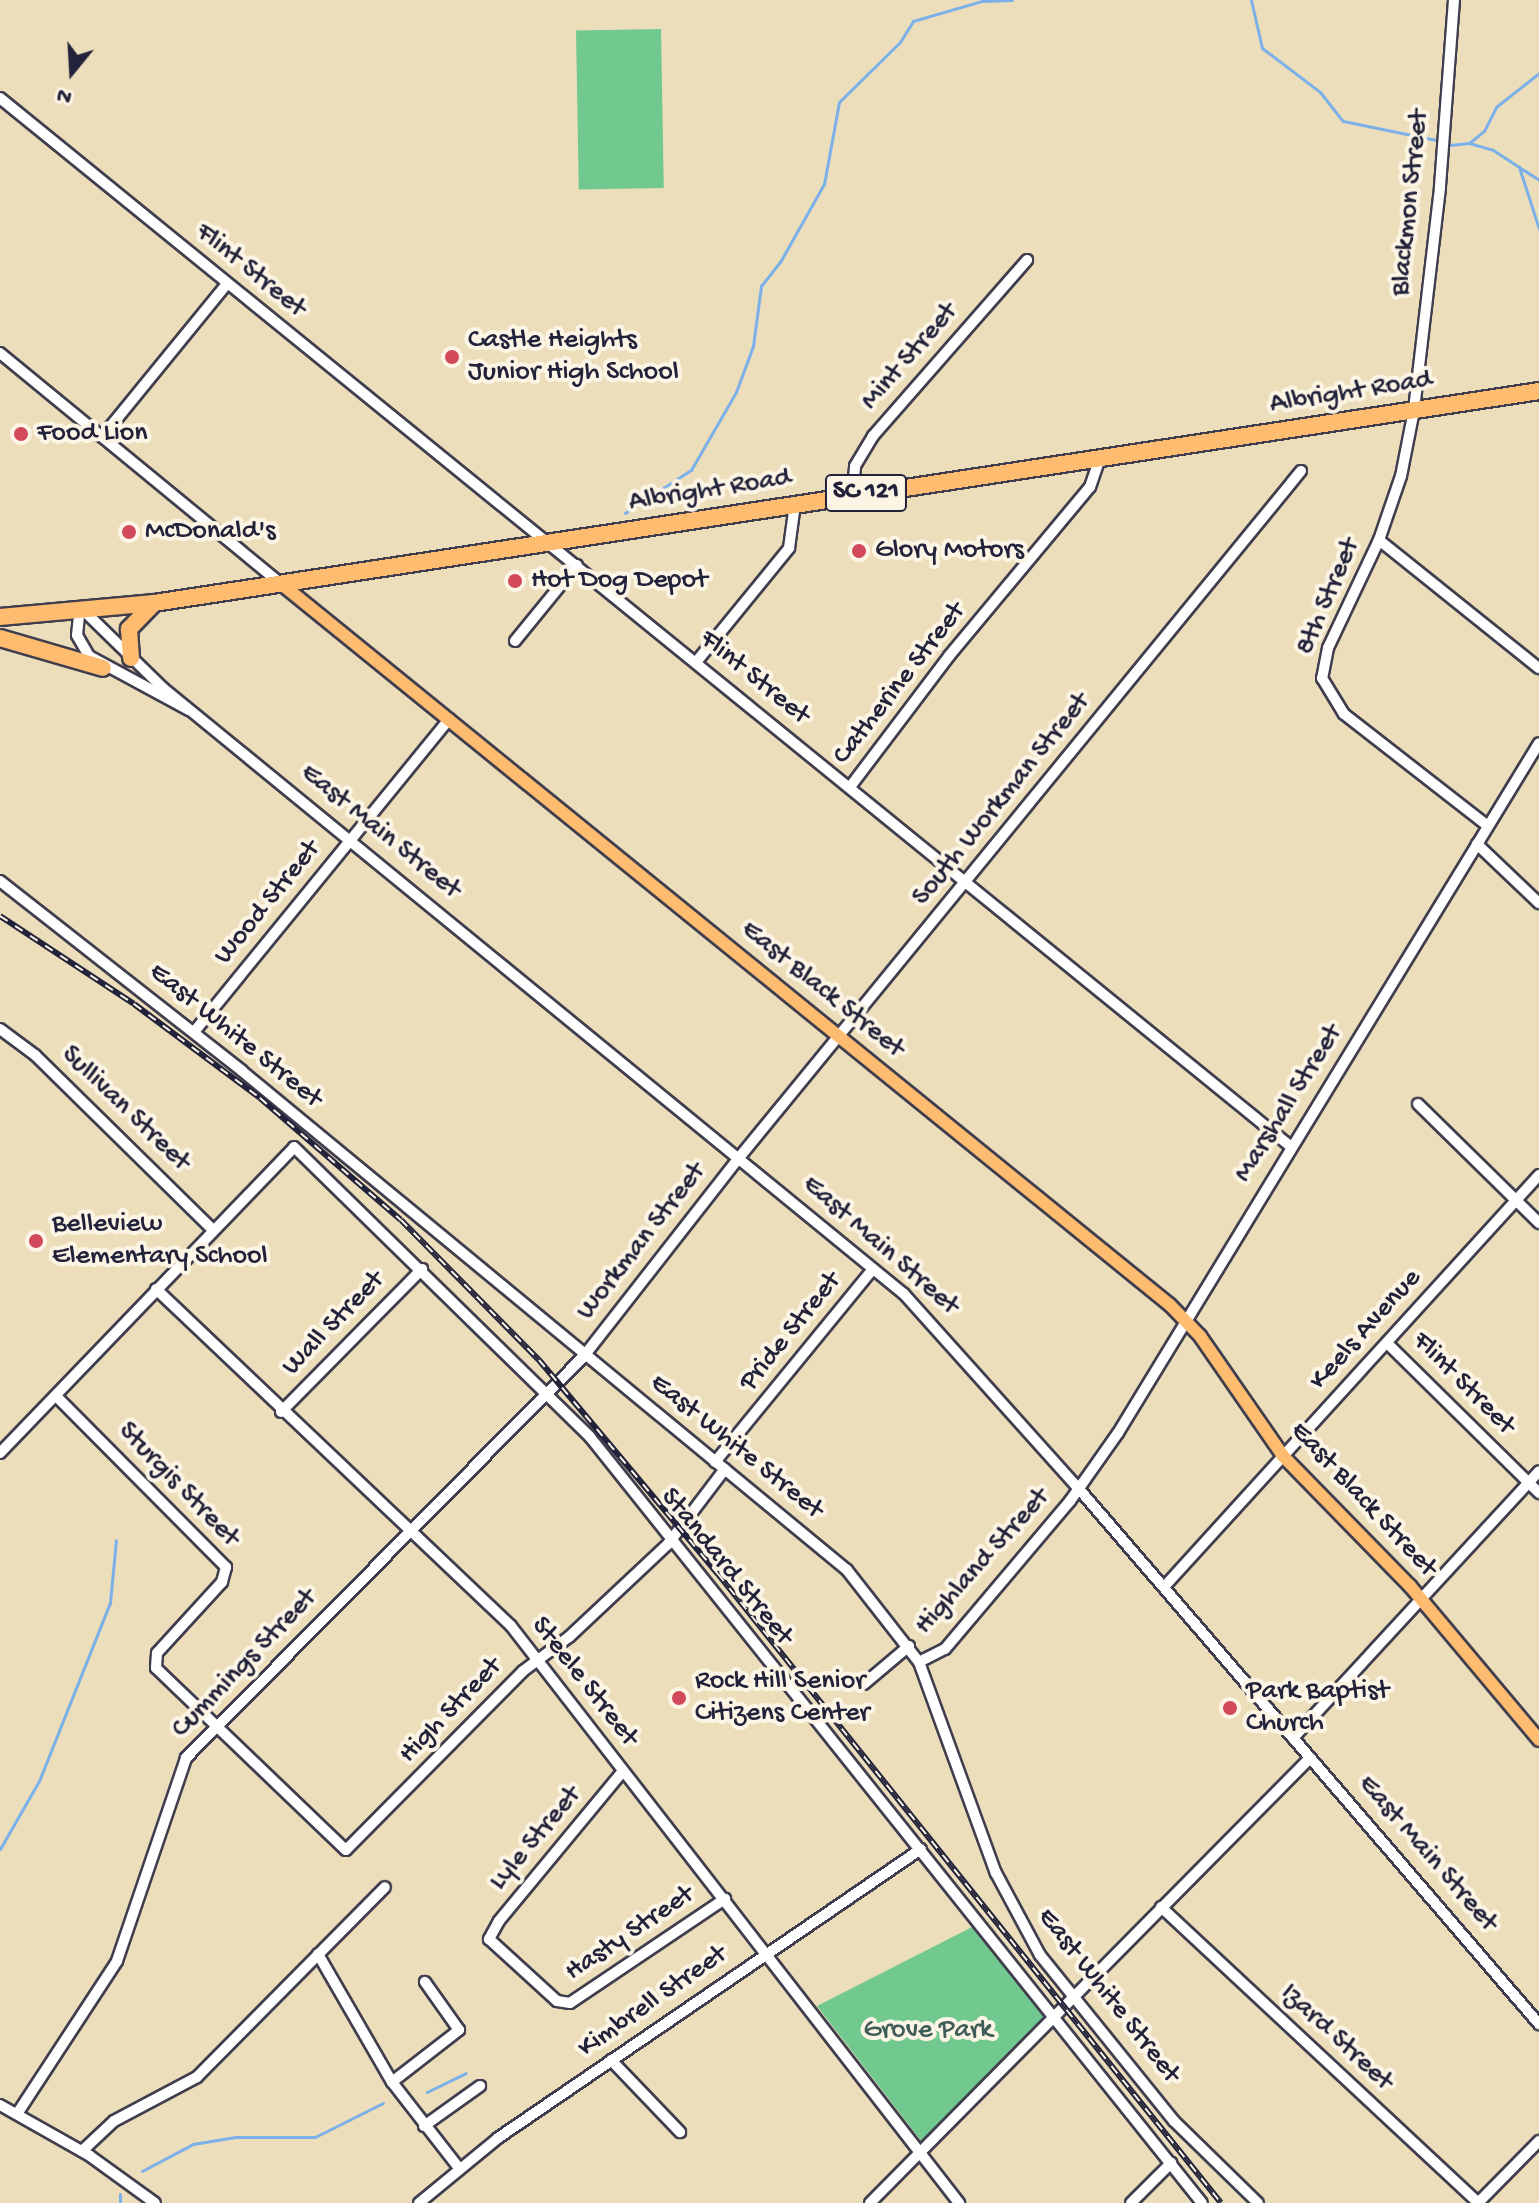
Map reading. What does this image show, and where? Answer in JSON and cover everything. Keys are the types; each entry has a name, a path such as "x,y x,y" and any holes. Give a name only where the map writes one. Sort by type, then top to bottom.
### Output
{"highway":[{"name":"Albright Road","path":"82,613 1539,391"},
{"path":"131,658 129,629 154,603"},
{"path":"0,617 21,619 82,613"},
{"path":"0,626 21,619"},
{"path":"0,638 103,668"}],"main road":[{"name":"East Black Street","path":"279,582 1186,1320 1283,1456 1422,1599 1539,1740"}],"street":[{"name":"Blackmon Street","path":"1414,410 1440,188 1454,0"},
{"name":"Flint Street","path":"0,98 697,661 1290,1146"},
{"name":"Mint Street","path":"852,496 855,466 873,436 1027,260"},
{"path":"102,437 227,284"},
{"name":"East Black Street","path":"0,353 279,582"},
{"name":"8th Street","path":"1414,410 1401,476 1379,540 1328,648 1322,678 1344,714 1488,826"},
{"name":"Catherine Street","path":"850,787 949,656 1085,494 1100,458"},
{"name":"South Workman Street","path":"738,1159 1301,471"},
{"path":"697,661 789,548 795,504"},
{"path":"1379,540 1539,668"},
{"path":"515,641 577,565"},
{"name":"East Main Street","path":"82,613 189,710 873,1269 926,1316 1164,1587 1539,2024"},
{"name":"East Main Street","path":"82,613 82,646 103,668 189,710"},
{"name":"Wood Street","path":"194,1032 449,719"},
{"name":"Marshall Street","path":"1079,1489 1539,743"},
{"path":"1477,844 1539,903"},
{"name":"East White Street","path":"0,881 194,1032 847,1570 919,1662 1015,1914 1073,1997 1174,2121 1258,2203"},
{"name":"Sullivan Street","path":"0,1029 35,1055 212,1229"},
{"path":"1418,1104 1539,1223"},
{"name":"Standard Street","path":"212,1229 294,1147 422,1269 546,1391 672,1537 1202,2203"},
{"name":"Workman Street","path":"584,1356 738,1159"},
{"name":"Keels Avenue","path":"1164,1587 1539,1175"},
{"path":"0,1453 57,1397 212,1229"},
{"name":"Wall Street","path":"281,1412 422,1269"},
{"name":"Pride Street","path":"715,1462 873,1269"},
{"name":"Steele Street","path":"156,1289 406,1532 511,1626 959,2203"},
{"name":"Flint Street","path":"1387,1343 1539,1493"},
{"name":"Cummings Street","path":"17,2114 117,1961 186,1758 406,1532 584,1356"},
{"name":"Sturgis Street","path":"57,1397 226,1567 222,1582 154,1662 346,1850"},
{"name":"High Street","path":"346,1850 539,1659 569,1637 672,1537 725,1469"},
{"path":"1293,1738 1539,1471"},
{"name":"Highland Street","path":"919,1662 945,1649 1079,1489"},
{"name":"Highland Street","path":"864,1684 909,1646"},
{"path":"870,2203 1310,1758"},
{"name":"Lyle Street","path":"489,1939 499,1921 623,1771"},
{"name":"Kimbrell Street","path":"419,2203 459,2168 611,2060 921,1849"},
{"path":"82,2151 114,2121 197,2077 385,1887"},
{"name":"Hasty Street","path":"489,1939 557,2001 570,2003 725,1899"},
{"name":"Izard Street","path":"1161,1907 1478,2203"},
{"path":"318,1954 392,2082 459,2168"},
{"path":"392,2082 459,2030 425,1982"},
{"path":"611,2060 680,2132"},
{"path":"424,2126 480,2086"},
{"path":"0,2105 82,2151 155,2203"},
{"path":"1478,2203 1539,2141"},
{"path":"1131,2203 1171,2163"}],"green space":[{"path":"661,29 664,188 579,189 576,30"},
{"name":"Grove Park","path":"976,1925 1045,2017 922,2142 817,2006"}],"waterway":[{"path":"625,513 691,470 736,392 753,346 761,286 780,262 824,184 839,102 900,42 913,21 982,1 1012,0"},
{"path":"1251,0 1262,48 1320,92 1343,121 1436,140"},
{"path":"1469,143 1484,131 1496,107 1539,73"},
{"path":"1450,145 1469,143 1493,150 1539,180"},
{"path":"1519,167 1539,229"},
{"path":"0,1849 39,1781 110,1603 116,1540"},
{"path":"427,2092 466,2073"},
{"path":"142,2171 193,2144 235,2137 315,2137 383,2103"},
{"path":"120,2194 120,2203"}],"railway":[{"path":"0,916 134,1004 260,1098 401,1220 539,1360 718,1574 1221,2203"}],"place":[{"name":"Castle Heights Junior High School","path":"452,357"},
{"name":"Food Lion","path":"21,434"},
{"name":"McDonald's","path":"129,532"},
{"name":"Glory Motors","path":"859,551"},
{"name":"Hot Dog Depot","path":"515,581"},
{"name":"Belleview Elementary School","path":"36,1241"},
{"name":"Rock Hill Senior Citizens Center","path":"679,1698"},
{"name":"Park Baptist Church","path":"1230,1708"}]}
